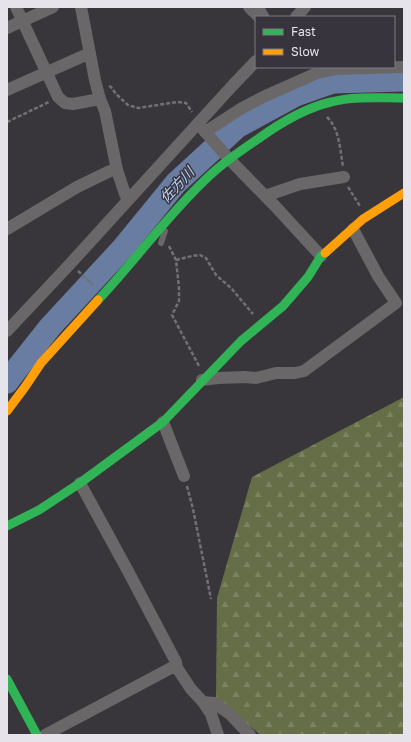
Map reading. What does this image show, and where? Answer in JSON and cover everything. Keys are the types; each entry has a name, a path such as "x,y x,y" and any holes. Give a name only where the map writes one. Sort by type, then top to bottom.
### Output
{"street":[{"path":"16,7 58,98 65,103 73,104 98,93"},
{"path":"7,28 53,7"},
{"path":"81,7 98,93 105,111 117,170 124,194 128,200"},
{"path":"249,7 258,16"},
{"path":"297,16 305,7"},
{"path":"7,90 90,53"},
{"path":"7,331 128,200 202,128 233,85 255,62"},
{"path":"202,128 263,97 316,73 336,69 370,68"},
{"path":"7,411 41,363 103,295 184,200 229,159 277,125 331,102 352,99 404,98"},
{"path":"202,128 229,159 321,256"},
{"path":"7,229 77,187 110,171 117,170"},
{"path":"265,196 300,184 344,177"},
{"path":"7,526 39,510 80,483 163,422 241,341 282,306 308,277 321,256 368,216 404,193"},
{"path":"204,379 245,377 256,378 276,373 295,373 304,371 396,303 378,276 353,229"},
{"path":"163,422 184,476"},
{"path":"80,483 176,662 177,668 191,689 203,702 211,714 218,735"},
{"path":"45,735 156,675 171,668 177,668"},
{"path":"7,679 37,735"},
{"path":"203,702 214,703 230,714 250,735"}],"lane":[{"path":"261,7 266,16"},
{"path":"162,240 169,218"}],"path":[{"path":"98,93 100,86 111,87 128,105 138,108 177,102 186,103 202,128"},
{"path":"7,122 58,98"},
{"path":"312,109 326,116 332,122 337,134 344,177 347,186 356,201 368,216"},
{"path":"162,240 176,260 179,301 172,315 204,379"},
{"path":"176,260 200,255 206,258 216,275 231,288 261,324"},
{"path":"70,264 103,295"},
{"path":"184,476 193,509 211,599"}],"green space":[{"path":"404,397 404,735 261,735 216,700 217,598 252,477"}],"waterway":[{"name":"佐方川","path":"7,382 50,327 123,248 176,183 237,127 296,95 333,82 404,80"}],"traffic: fast":[{"path":"98,300 177,209 205,180 231,158 275,127 302,112 331,102 358,98 404,98"},
{"path":"7,526 39,510 80,483 163,422 241,341 283,306 308,277 321,256 325,253"},
{"path":"7,679 37,735"}],"traffic: slow":[{"path":"325,253 363,219 404,193"},
{"path":"7,411 41,363 98,300"}]}
